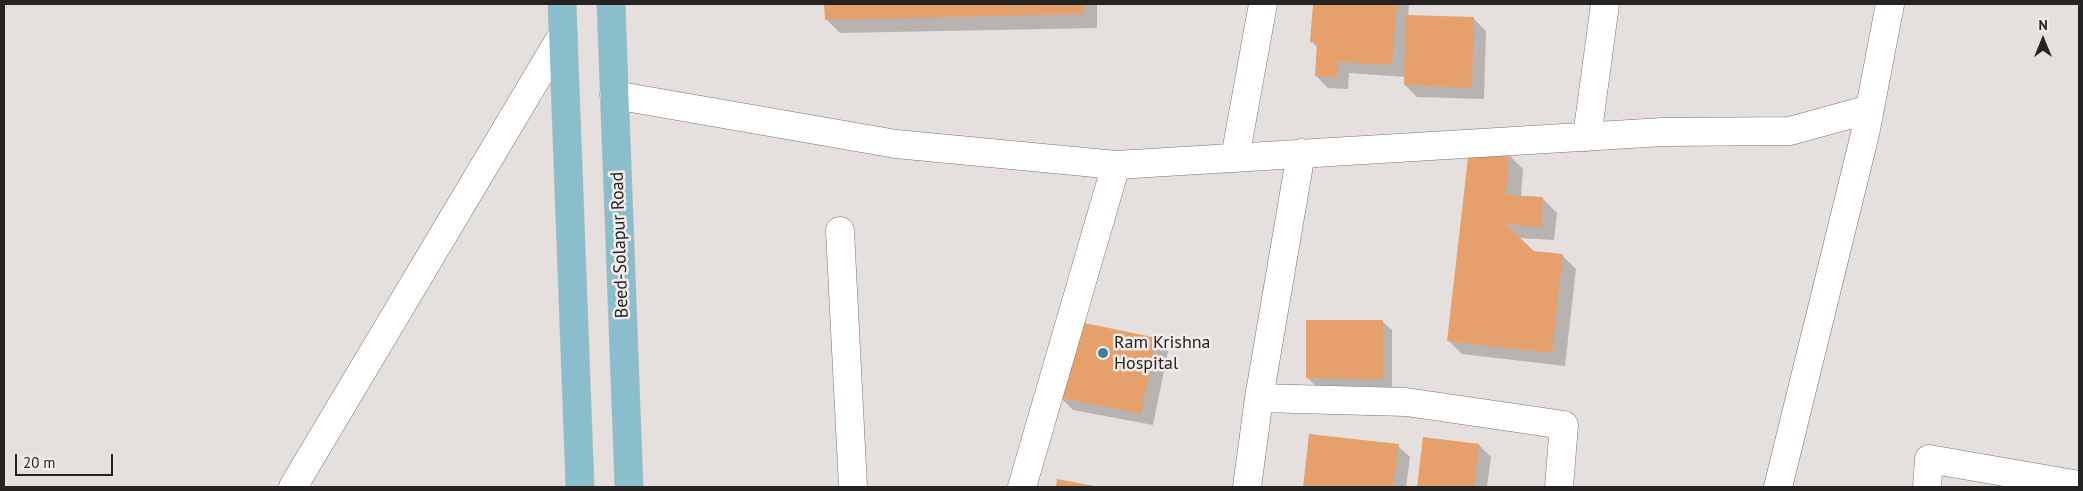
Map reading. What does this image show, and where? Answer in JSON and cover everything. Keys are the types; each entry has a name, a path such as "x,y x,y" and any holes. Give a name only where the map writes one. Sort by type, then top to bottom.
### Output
{"main road":[{"path":"562,4 580,487"},
{"name":"Beed-Solapur Road","path":"611,4 629,487"}],"street":[{"path":"1235,158 1263,4"},
{"path":"1587,137 1605,4"},
{"path":"1778,487 1870,108 1890,4"},
{"path":"293,487 563,34"},
{"path":"614,95 896,144 1116,165 1663,132 1790,131 1870,108"},
{"path":"1247,487 1259,398 1301,153"},
{"path":"1022,487 1116,165"},
{"path":"840,231 853,487"},
{"path":"1259,398 1406,402 1564,425 1559,487"},
{"path":"1927,487 1929,459 2079,484"}],"building":[{"path":"824,4 1084,4 1084,14 825,20"},
{"path":"1313,4 1397,4 1392,65 1338,62 1337,78 1315,76 1317,43 1310,42"},
{"path":"1406,15 1474,17 1472,88 1404,85"},
{"path":"1469,149 1509,154 1506,195 1543,197 1541,227 1505,224 1534,251 1563,254 1552,353 1447,341"},
{"path":"1306,320 1383,320 1383,379 1306,378"},
{"path":"1075,321 1157,338 1141,414 1060,398"},
{"path":"1309,434 1399,444 1393,485 1404,487 1303,487"},
{"path":"1423,437 1479,444 1474,487 1417,487"},
{"path":"1057,479 1094,486 1094,487 1056,487"}],"place":[{"name":"Ram Krishna Hospital","path":"1103,353"}]}
